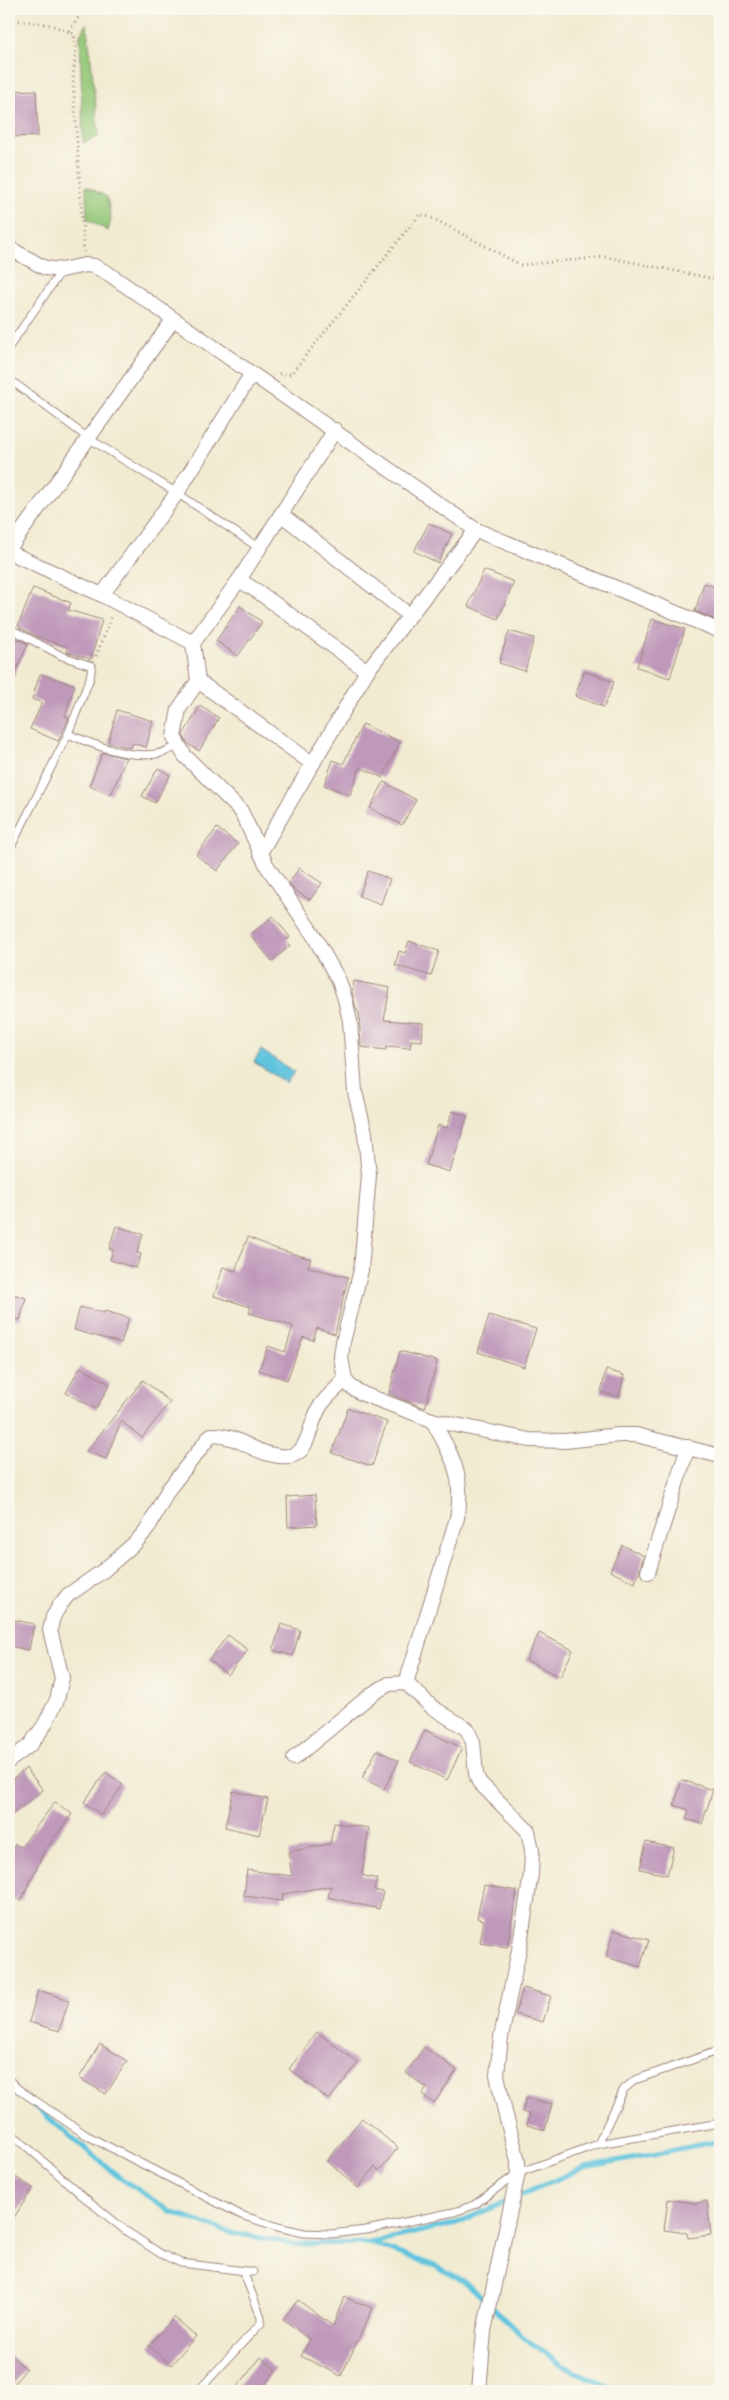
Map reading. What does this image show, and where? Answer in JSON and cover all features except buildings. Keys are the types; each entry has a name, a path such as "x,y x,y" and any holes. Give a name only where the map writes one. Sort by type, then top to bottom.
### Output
{"street":[{"path":"9,248 45,268 62,270 85,265 94,266 109,274 476,530 720,631"},
{"path":"173,320 9,551 102,595 193,643"},
{"path":"102,595 177,493 251,374"},
{"path":"313,764 198,681 193,643 239,580 282,515 334,430"},
{"path":"282,515 409,615"},
{"path":"260,853 367,671 476,530"},
{"path":"239,580 367,671"},
{"path":"198,681 186,695 176,719 174,737 178,746 185,756 241,811 260,853 339,981 350,1021 355,1092 365,1133 369,1174 361,1270 343,1342 342,1357 345,1380 351,1387 363,1394 432,1420 529,1440 565,1441 619,1434 636,1435 720,1456"},
{"path":"9,1761 30,1745 44,1726 57,1700 62,1678 50,1630 53,1617 68,1595 103,1571 136,1542 148,1528 168,1490 211,1435 236,1438 266,1453 286,1458 294,1456 308,1438 321,1405 345,1380"},
{"path":"406,1683 457,1518 461,1498 453,1457 432,1420"},
{"path":"648,1572 688,1447"},
{"path":"294,1758 372,1694 389,1684 406,1683 424,1700 466,1729 473,1742 476,1774 479,1782 528,1831 532,1850 531,1874 515,1978 501,2037 497,2075 504,2112 518,2161 517,2179 484,2331 479,2391"}],"lane":[{"path":"9,347 62,270"},
{"path":"9,379 88,438 177,493 259,548"},
{"path":"9,628 62,656 92,666 90,678 68,734 9,850"},
{"path":"68,734 87,742 128,752 156,754 178,746"},
{"path":"598,2144 624,2089 636,2080 720,2050"},
{"path":"9,2080 18,2089 86,2135 103,2144 241,2215 278,2228 304,2233 331,2234 366,2230 454,2212 474,2205 517,2179 598,2144 720,2123"},
{"path":"9,2131 79,2193 126,2231 161,2254 181,2263 253,2272"},
{"path":"198,2391 261,2323 261,2317 243,2271"}],"path":[{"path":"69,31 81,14 82,9"},
{"path":"9,19 51,25 74,34 76,47 73,78 85,265"},
{"path":"251,374 291,374 420,214 434,219 521,265 606,257 720,280"},
{"path":"92,666 117,603"}],"green space":[{"path":"87,23 99,136 83,143 80,35"},
{"path":"86,186 107,197 111,219 108,231 87,219"}],"water":[{"path":"261,1050 294,1072 286,1083 254,1062"}],"waterway":[{"path":"24,2097 119,2177 171,2212 228,2232 296,2244 370,2243 457,2223 585,2167 720,2141"},
{"path":"370,2243 438,2267 467,2283 522,2336 564,2367 619,2391"}]}
